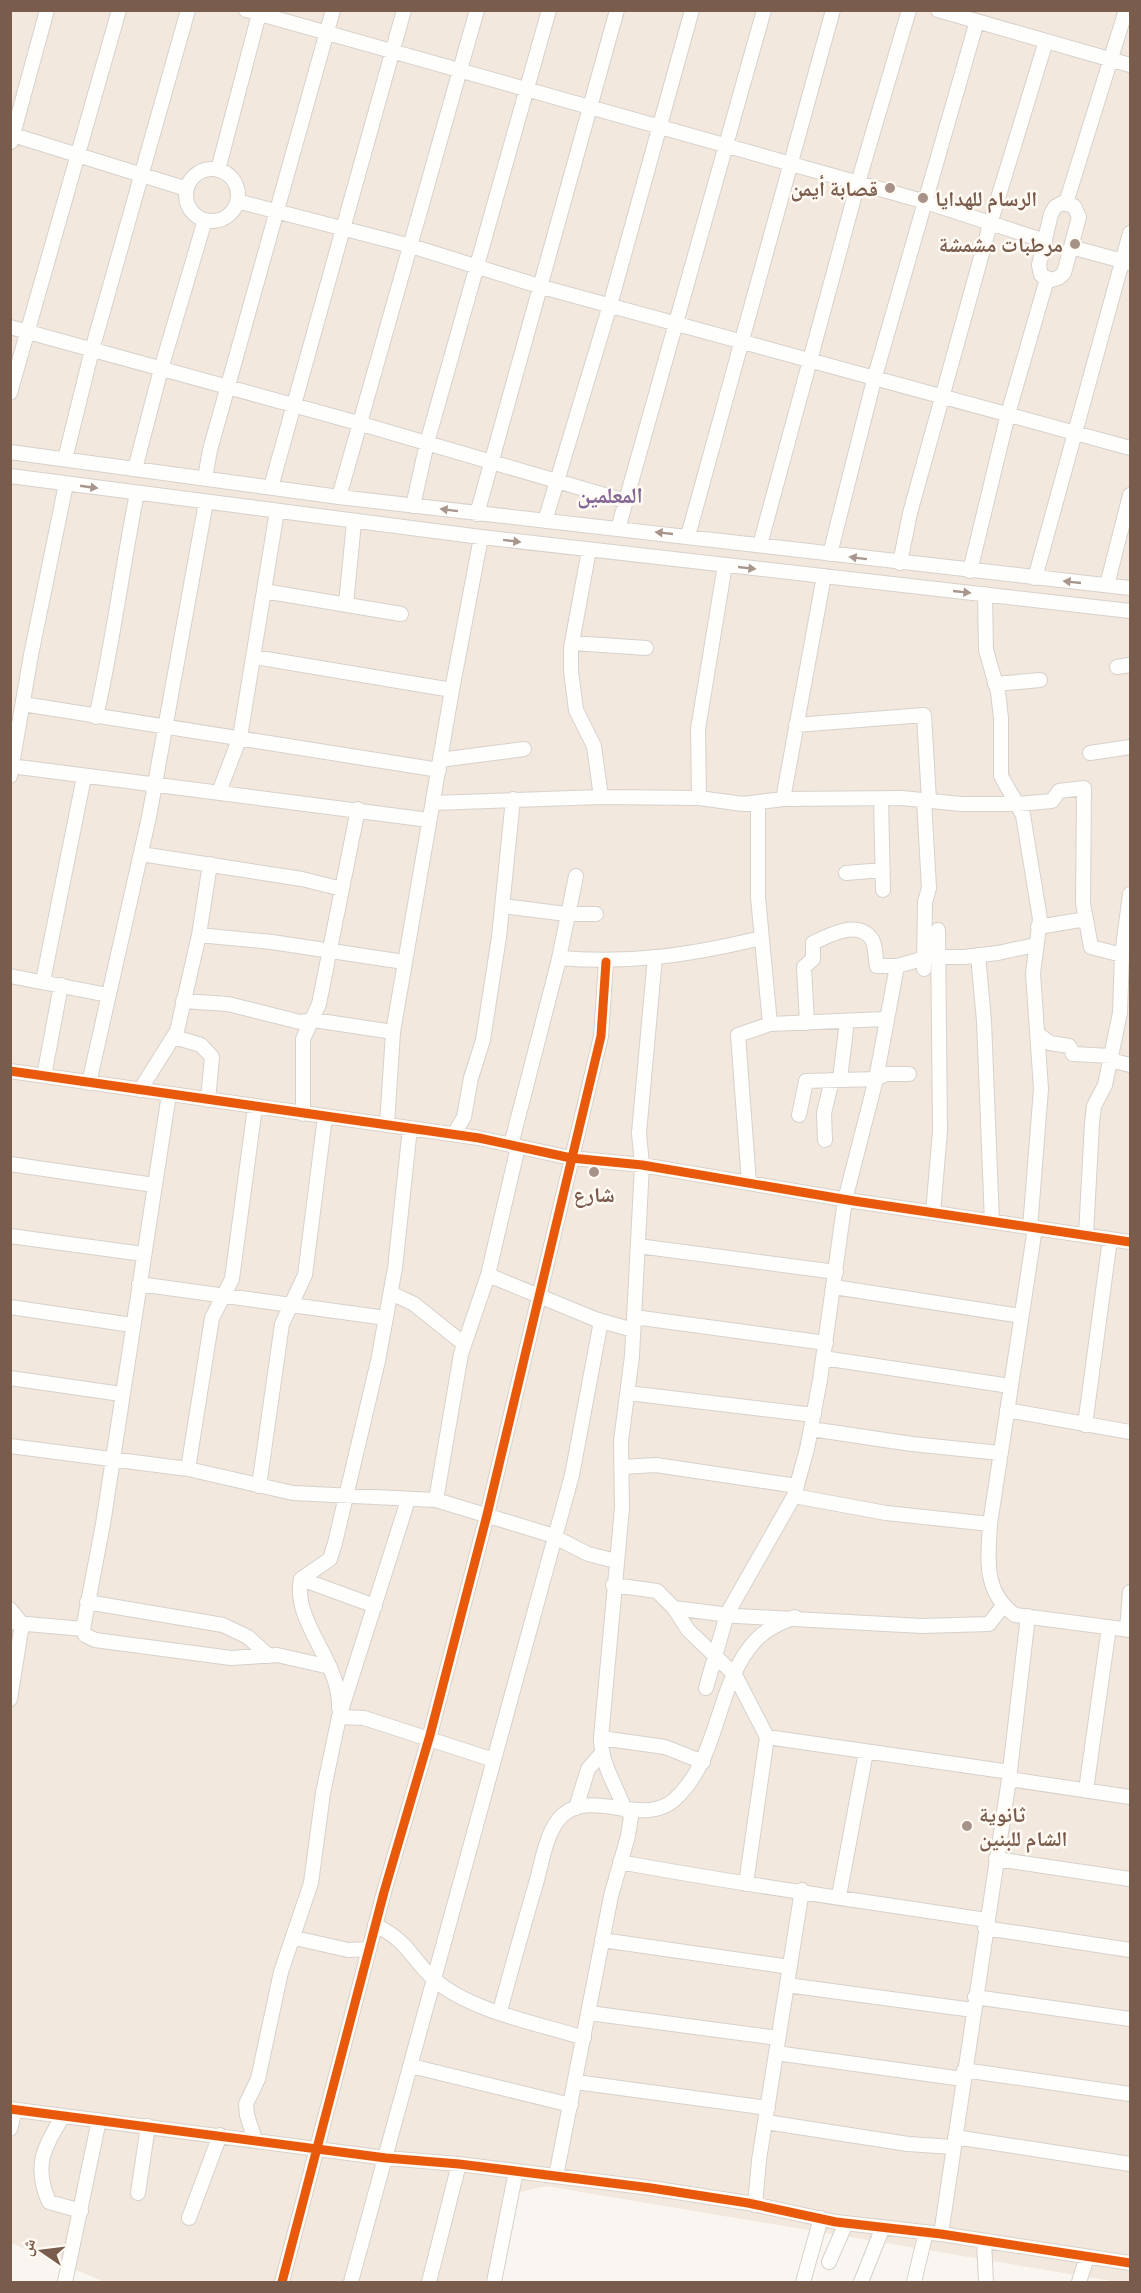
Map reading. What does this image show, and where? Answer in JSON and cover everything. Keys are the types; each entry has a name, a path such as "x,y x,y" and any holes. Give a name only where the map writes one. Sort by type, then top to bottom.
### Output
{"street":[{"path":"47,10 11,138 80,155 187,189"},
{"path":"10,393 80,155 119,10"},
{"path":"65,459 92,350 144,174 188,10"},
{"path":"205,478 227,387 333,10"},
{"path":"271,487 404,10"},
{"path":"339,497 358,423 411,246 477,10"},
{"path":"413,506 427,443 549,10"},
{"path":"477,514 542,287 617,10"},
{"path":"545,521 610,305 658,127 693,10"},
{"path":"618,529 764,10"},
{"path":"688,536 833,10"},
{"path":"760,545 858,183 909,10"},
{"path":"938,10 1131,65"},
{"path":"1066,203 1126,10"},
{"path":"218,170 255,12 326,35 926,202 991,221 1045,241"},
{"path":"830,554 875,376 976,21"},
{"path":"900,563 910,513 991,221 1046,41"},
{"path":"218,170 232,178 238,193 237,201 229,215 214,221 205,220 190,208 187,189 199,173 218,170"},
{"path":"237,201 344,231 411,246 542,287 875,376 942,397 1131,448"},
{"path":"1066,203 1076,209 1078,217 1071,247 1062,276 1054,280 1047,279 1039,269 1052,210 1058,204 1066,203"},
{"path":"135,469 161,369 205,220"},
{"path":"1035,578 1073,433 1127,262 1131,233"},
{"path":"1071,247 1127,262"},
{"path":"970,571 1008,414 1047,279"},
{"path":"10,327 358,423 625,501"},
{"path":"10,452 477,514 688,536 933,567 1131,588"},
{"path":"10,476 354,522 1131,611"},
{"path":"66,484 11,771 219,792 429,820"},
{"path":"96,717 111,653 123,565 137,493"},
{"path":"314,516 317,494"},
{"path":"1107,585 1131,495"},
{"path":"89,1083 141,854 167,726 206,502"},
{"path":"219,792 240,737 277,511"},
{"path":"346,604 354,522"},
{"path":"387,1125 393,1032 404,962 481,537"},
{"path":"589,550 572,643 573,694 576,710 594,746 601,797"},
{"path":"699,798 698,729 725,565"},
{"path":"930,588 933,567"},
{"path":"783,799 824,576"},
{"path":"264,591 401,614"},
{"path":"986,594 986,650 1001,718 1001,776 1023,815 1040,919 1033,973 1041,1089 1033,1228 990,1524 988,1569 993,1591 1003,1606 1015,1615 1129,1629 1131,1592"},
{"path":"572,643 646,648"},
{"path":"254,657 452,690"},
{"path":"995,684 1040,680"},
{"path":"23,704 96,717 240,737 298,749 440,765 524,749"},
{"path":"796,725 924,715 929,888 925,902 924,964"},
{"path":"1090,753 1131,747"},
{"path":"43,981 84,777"},
{"path":"433,803 601,797 699,798 726,803 783,799 881,798 1018,804 1052,801 1059,791 1084,788 1082,840 1086,919 1091,947 1126,949"},
{"path":"881,798 883,890"},
{"path":"454,1134 464,1117 471,1078 483,1040 503,906 513,799"},
{"path":"758,802 760,939 770,1024"},
{"path":"303,1114 303,1039 314,1020 358,809"},
{"path":"141,854 210,864 342,889"},
{"path":"140,1090 174,1036 200,935 210,864"},
{"path":"846,873 884,870"},
{"path":"436,1500 449,1411 464,1344 488,1275 576,876"},
{"path":"1086,1235 1094,1106 1105,1085 1120,1013 1131,894"},
{"path":"503,906 566,914 596,914"},
{"path":"1038,927 1086,919"},
{"path":"807,1023 804,968 813,959 813,943 838,930 864,932 872,939 877,966 924,964 940,956 978,955 1035,945"},
{"path":"933,1213 940,1131 938,930"},
{"path":"200,935 272,942 404,962"},
{"path":"559,958 606,962 680,956 760,939"},
{"path":"978,955 984,1021 993,1222"},
{"path":"556,2176 620,1862 628,1810 604,1765 601,1738 613,1586 622,1508 621,1441 634,1323 642,1165 639,1133 655,957"},
{"path":"282,2283 319,2149 375,1925 429,1740 541,1297 571,1158 601,1036 606,962"},
{"path":"706,1689 727,1614 796,1491 812,1429 824,1358 845,1200 876,1079 885,1019 897,966"},
{"path":"10,976 108,995"},
{"path":"44,1076 61,985"},
{"path":"183,1001 228,1004 300,1022 314,1020 393,1032"},
{"path":"749,1183 738,1035 770,1024 885,1019"},
{"path":"825,1140 824,1113 836,1079 847,1021"},
{"path":"1039,1035 1050,1043 1069,1046 1073,1054 1111,1058 1131,1065"},
{"path":"174,1036 201,1045 212,1057 208,1100"},
{"path":"10,1071 454,1134 571,1158 642,1165 845,1200 1131,1242"},
{"path":"799,1115 806,1081 876,1079 886,1074 909,1074"},
{"path":"169,1094 121,1394 103,1524 82,1629 85,1635 95,1640 231,1658 277,1655 330,1667"},
{"path":"188,1469 212,1318 232,1280 255,1107"},
{"path":"259,1486 282,1324 305,1275 325,1117"},
{"path":"339,1718 340,1697 330,1667 298,1596 301,1579 330,1558 346,1494 391,1293 411,1128"},
{"path":"10,1164 154,1185"},
{"path":"10,1236 143,1254"},
{"path":"1085,1425 1110,1239"},
{"path":"638,1246 836,1272"},
{"path":"488,1275 601,1321 826,1343"},
{"path":"139,1284 386,1318"},
{"path":"834,1287 1021,1316"},
{"path":"391,1293 414,1304 464,1344"},
{"path":"10,1307 132,1325"},
{"path":"351,2283 435,1980 520,1658 572,1475 601,1321"},
{"path":"824,1358 1010,1386"},
{"path":"10,1378 121,1394"},
{"path":"628,1393 814,1415"},
{"path":"1007,1410 1131,1432"},
{"path":"812,1429 912,1444 1000,1453"},
{"path":"10,1446 111,1461 188,1469 259,1486 327,1496 346,1494 408,1500 436,1500 555,1538 588,1554 616,1561"},
{"path":"622,1467 656,1465 796,1491 886,1513 990,1524"},
{"path":"255,2140 246,2104 258,2079 281,1972 295,1938 311,1883 323,1793 339,1718 408,1500"},
{"path":"301,1579 375,1606"},
{"path":"613,1586 657,1590 674,1608 688,1630 735,1675 767,1737 746,1884"},
{"path":"87,1602 223,1625 248,1637 269,1656"},
{"path":"674,1608 727,1614 922,1626 989,1624 1003,1606"},
{"path":"10,1609 16,1623 10,1699"},
{"path":"941,2234 1010,1776 1028,1616"},
{"path":"500,2011 553,1828 559,1818 580,1805 628,1810 661,1806 672,1802 704,1762 721,1707 735,1675 756,1640 773,1626 795,1617"},
{"path":"16,1623 82,1629"},
{"path":"1086,1790 1110,1627"},
{"path":"339,1718 364,1719 494,1760"},
{"path":"767,1737 1131,1797"},
{"path":"601,1738 665,1746 704,1762"},
{"path":"839,1896 866,1752"},
{"path":"576,1808 588,1769 601,1754"},
{"path":"996,1859 1131,1879"},
{"path":"620,1862 746,1884 839,1896 1131,1950"},
{"path":"755,2205 778,2038 802,1890"},
{"path":"375,1925 405,1943 435,1980 475,2003 584,2038"},
{"path":"295,1938 348,1950 369,1949"},
{"path":"603,1940 790,1967"},
{"path":"787,1984 1131,2019"},
{"path":"589,2013 778,2038"},
{"path":"776,2053 1131,2094"},
{"path":"411,2066 571,2105"},
{"path":"576,2082 767,2115 909,2144 954,2142 1131,2163"},
{"path":"10,2129 13,2109 386,2158 556,2176 755,2205 846,2223 941,2234 1131,2263"},
{"path":"63,2116 41,2158 43,2188 49,2202 81,2211"},
{"path":"66,2283 99,2120"},
{"path":"138,2193 148,2126"},
{"path":"189,2218 220,2135"},
{"path":"429,2283 459,2164"},
{"path":"494,2283 516,2171"},
{"path":"803,2283 821,2218"},
{"path":"829,2262 846,2223"},
{"path":"861,2283 883,2227"},
{"path":"914,2283 926,2232"},
{"path":"984,2241 986,2283"},
{"path":"1079,2283 1087,2257"}],"shaded area":[{"path":"10,11 1130,11 1130,2282 1117,2282 546,2186 502,2196 503,2282 105,2282 11,2243"}],"cycle path":[{"path":"282,2282 384,1892 430,1735 487,1515 601,1036 606,962"},
{"path":"10,1071 479,1138 571,1158 642,1165 854,1201 1130,1242"},
{"path":"10,2109 386,2158 459,2164 651,2188 748,2203 836,2222 941,2234 1130,2263"}],"place":[{"name":"قصابة أيمن","path":"890,188"},
{"name":"الرسام للهدايا","path":"923,198"},
{"name":"مرطبات مشمشة","path":"1075,244"},
{"name":"شارع","path":"594,1172"},
{"name":"ثانوية الشام للبنين","path":"967,1826"}],"district":[{"name":"المعلمين","path":"610,495"}]}
